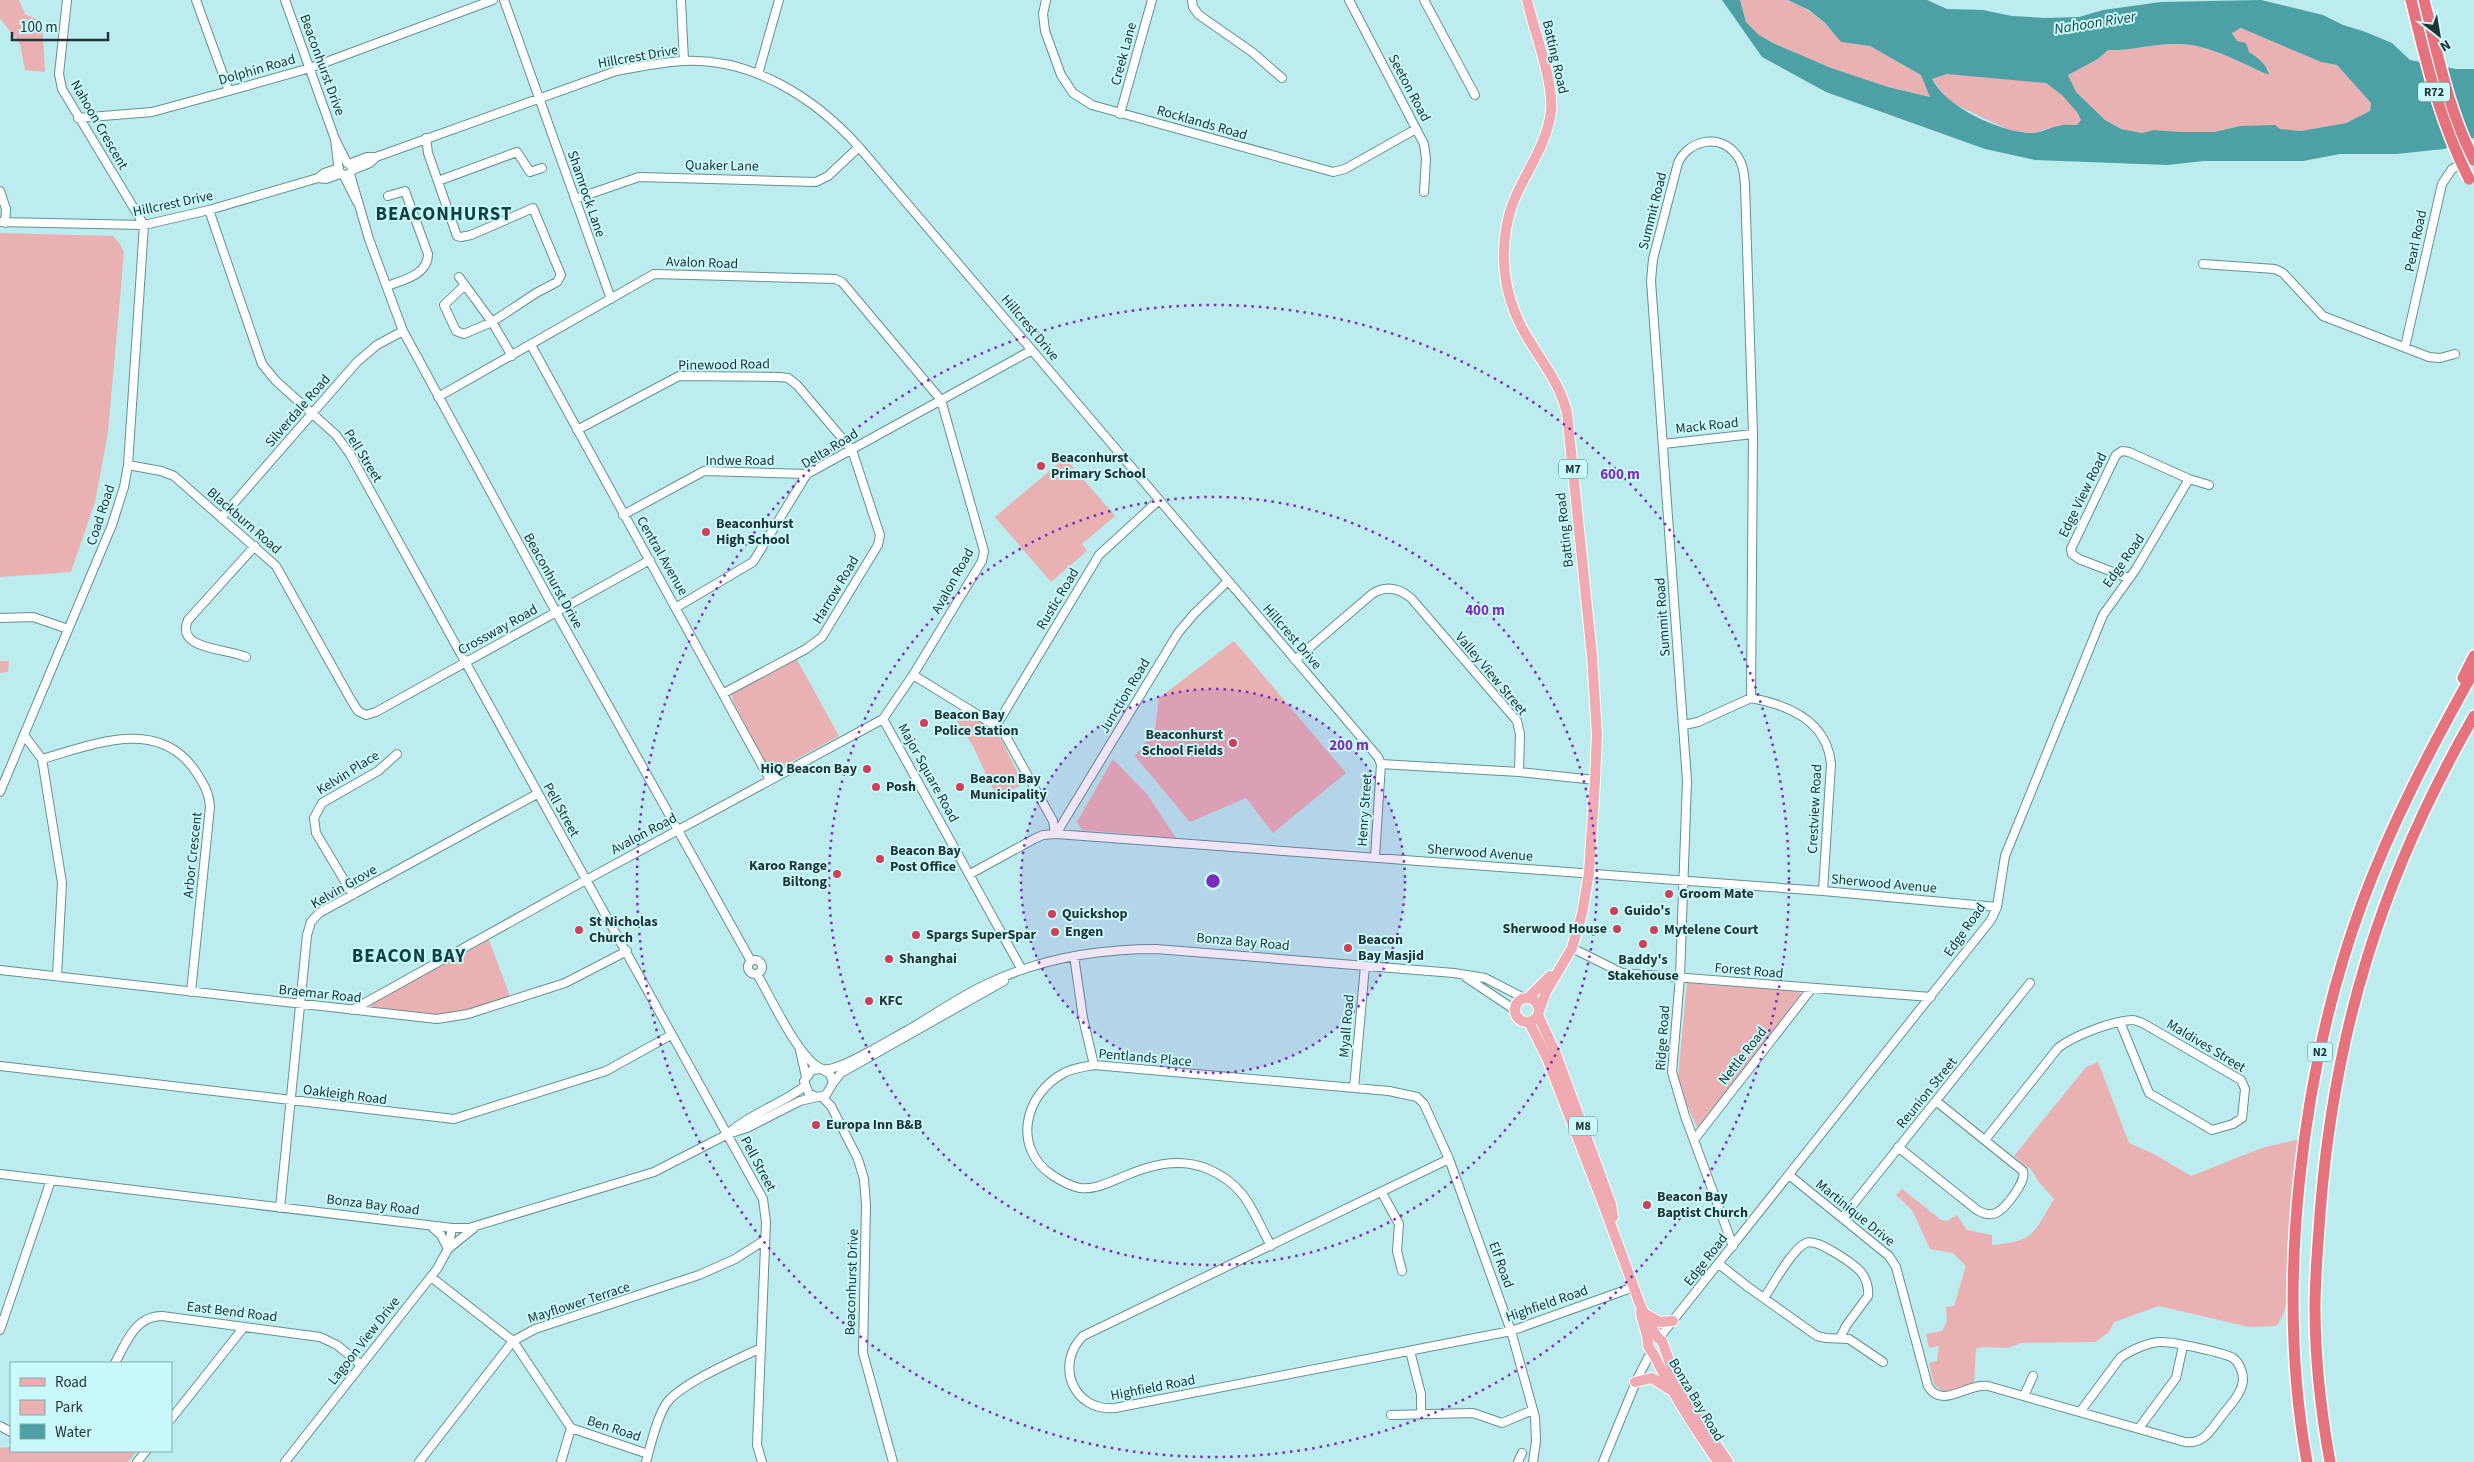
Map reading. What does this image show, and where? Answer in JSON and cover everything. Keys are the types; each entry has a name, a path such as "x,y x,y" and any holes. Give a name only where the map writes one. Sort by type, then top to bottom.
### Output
{"highway":[{"name":"R72","path":"2411,0 2439,108 2472,183"},
{"name":"R72","path":"2424,0 2448,96 2457,123 2474,159"},
{"path":"2438,736 2474,656"},
{"name":"N2","path":"2306,1461 2296,1368 2294,1247 2307,1132 2319,1058 2335,987 2362,902 2390,834 2438,736 2474,671"},
{"name":"N2","path":"2330,1462 2319,1370 2315,1308 2323,1180 2332,1105 2343,1044 2362,971 2384,907 2426,806 2474,716"},
{"path":"2426,806 2446,778 2474,728"}],"main road":[{"name":"Batting Road","path":"1527,0 1551,91 1551,111 1543,142 1512,205 1505,243 1505,278 1512,306 1520,323 1560,391 1571,434 1592,656 1597,735 1596,780 1589,873 1582,914 1572,948 1546,992 1539,1013"},
{"name":"Batting Road","path":"1526,998 1564,960"},
{"path":"1526,998 1537,1004 1539,1013 1529,1022 1521,1020 1515,1010 1518,1003 1526,998"},
{"name":"Bonza Bay Road","path":"1539,1013 1611,1204 1617,1240"},
{"name":"Bonza Bay Road","path":"1529,1022 1542,1046 1617,1240 1643,1310 1644,1330 1688,1403 1728,1462"},
{"path":"1643,1310 1660,1322 1673,1321"},
{"name":"Bonza Bay Road","path":"1654,1344 1656,1360 1674,1393 1718,1462"},
{"path":"1637,1380 1652,1378 1665,1385 1674,1393"}],"street":[{"name":"Nahoon Crescent","path":"67,0 60,82 64,95 144,225"},
{"path":"196,0 229,91"},
{"name":"Beaconhurst Drive","path":"286,0 345,169 356,192 357,202 403,331 556,612 751,961 748,964 749,971 757,974 800,1049"},
{"name":"Dolphin Road","path":"78,118 152,112 310,68 493,0"},
{"name":"Shamrock Lane","path":"504,0 611,299"},
{"path":"681,0 684,61"},
{"path":"758,74 779,0"},
{"name":"Rocklands Road","path":"1046,0 1043,14 1045,31 1069,89 1086,103 1333,172 1345,169 1416,129"},
{"name":"Creek Lane","path":"1120,114 1152,0"},
{"path":"1192,0 1193,7 1200,15 1252,52 1282,78"},
{"name":"Seeton Road","path":"1348,0 1425,148 1424,192"},
{"path":"1424,0 1475,95"},
{"name":"Hillcrest Drive","path":"2,222 144,225 209,210 318,178 345,169 367,157 376,157 616,71 684,61 718,64 758,74 785,86 824,112 859,147 1378,757 1381,764"},
{"path":"426,138 428,153 454,230 460,237 486,229 533,208 560,269 559,280 492,322 464,334 456,331 444,304 465,285"},
{"name":"Summit Road","path":"1685,881 1687,781 1684,725 1652,268 1678,163 1688,148 1702,143 1717,143 1729,147 1743,167 1751,334 1753,434 1751,698"},
{"name":"Quaker Lane","path":"575,199 639,177 816,182 828,176 859,147"},
{"path":"438,181 517,152 530,172 542,168"},
{"name":"Pearl Road","path":"2405,347 2409,337 2442,184 2452,169 2474,159"},
{"path":"0,191 6,209 2,222"},
{"path":"387,286 420,272 428,258 405,191 388,196"},
{"name":"Pell Street","path":"209,210 262,364 270,376 336,435 350,454 464,663 763,1198 765,1240 757,1445 762,1462"},
{"name":"Coad Road","path":"0,792 112,525 124,487 128,465 144,225"},
{"path":"2203,264 2279,270 2323,316 2435,358 2455,354"},
{"name":"Avalon Road","path":"352,1010 677,830 883,719 913,676 982,561 984,551 942,400 842,282 836,279 657,274 645,278 438,397"},
{"path":"459,277 492,322 512,356"},
{"name":"Silverdale Road","path":"221,518 368,352 403,331"},
{"name":"Central Avenue","path":"531,345 623,515 677,607 770,780"},
{"name":"Delta Road","path":"677,607 754,562 807,474 1032,350"},
{"name":"Pinewood Road","path":"577,430 679,376 780,377 788,378 797,385 852,450"},
{"name":"Mack Road","path":"1663,444 1753,434"},
{"name":"Harrow Road","path":"724,693 806,649 822,637 878,545 880,535 852,450"},
{"name":"Edge View Road","path":"2128,578 2079,559 2072,554 2071,549 2114,457 2122,451 2128,452 2190,479 2209,484"},
{"name":"Blackburn Road","path":"128,465 169,474 254,546 281,573 358,711"},
{"name":"Indwe Road","path":"623,515 704,471 807,474"},
{"name":"Edge Road","path":"1603,1462 1654,1344 1991,920 1997,907 2008,847 2102,615 2153,542 2190,479"},
{"name":"Rustic Road","path":"996,726 1099,556 1159,500"},
{"path":"246,656 193,643 186,637 185,627 188,620 254,546"},
{"name":"Crossway Road","path":"358,711 366,715 376,712 650,560"},
{"name":"Junction Road","path":"1056,834 1178,633 1194,614 1228,581"},
{"name":"Valley View Street","path":"1295,660 1372,594 1384,589 1400,590 1411,598 1517,722 1520,734 1520,772"},
{"path":"0,618 33,617 68,629"},
{"path":"913,676 996,726 1004,733 1054,821 1056,834"},
{"path":"1684,725 1698,722 1751,698"},
{"name":"Crestview Road","path":"1751,698 1781,706 1812,722 1821,732 1829,750 1831,764 1823,891"},
{"name":"Major Square Road","path":"883,719 1022,970"},
{"path":"24,736 42,759 63,894 56,976"},
{"name":"Arbor Crescent","path":"42,759 108,740 132,738 151,740 171,747 191,765 200,778 206,788 210,806 191,992"},
{"name":"Kelvin Place","path":"353,896 316,833 314,824 316,813 322,803 378,771 397,754"},
{"path":"1381,764 1520,772 1596,780"},
{"name":"Henry Street","path":"1375,858 1381,764"},
{"name":"Kelvin Grove","path":"280,1208 308,928 311,922 319,913 537,794"},
{"name":"Sherwood Avenue","path":"970,874 1043,835 1056,834 1823,891 1997,907"},
{"name":"Ridge Road","path":"1685,881 1680,978 1672,1072 1694,1140 1733,1246"},
{"name":"Forest Road","path":"1572,948 1596,958 1622,973 1931,996"},
{"name":"Bonza Bay Road","path":"821,1069 837,1068 987,984 1022,970 1074,956 1110,951 1156,949 1485,978 1526,998"},
{"name":"Braemar Road","path":"0,970 427,1020 468,1014 565,983 626,951"},
{"path":"1074,956 1083,1018 1094,1065"},
{"name":"Myall Road","path":"1354,1088 1365,966"},
{"name":"Bonza Bay Road","path":"833,1085 841,1074 1022,970"},
{"name":"Bonza Bay Road","path":"1464,976 1515,1010"},
{"name":"Reunion Street","path":"1843,1217 2030,984"},
{"name":"Nettle Road","path":"1694,1140 1812,988"},
{"name":"Maldives Street","path":"1985,1140 2058,1048 2073,1039 2120,1022 2132,1020 2141,1022 2241,1080 2244,1087 2242,1118 2233,1124 2212,1130 2148,1093 2120,1022"},
{"name":"Oakleigh Road","path":"0,1066 438,1119 461,1118 606,1071 672,1035"},
{"path":"800,1049 810,1062 830,1074 833,1085 831,1106"},
{"path":"800,1049 806,1077 805,1086 809,1094 820,1097 833,1085"},
{"name":"Pentlands Place","path":"1271,1246 1240,1190 1229,1180 1202,1167 1183,1163 1166,1163 1134,1172 1089,1189 1066,1184 1039,1164 1033,1157 1028,1144 1027,1124 1031,1111 1045,1089 1060,1075 1076,1068 1094,1065 1354,1088 1410,1095 1420,1100 1428,1110"},
{"path":"806,1077 812,1070 821,1069"},
{"name":"Bonza Bay Road","path":"728,1134 743,1121 793,1095 805,1086"},
{"name":"Beaconhurst Drive","path":"820,1097 831,1106 858,1158 864,1179 866,1205 863,1353 893,1462"},
{"name":"Bonza Bay Road","path":"0,1174 429,1226 452,1228 476,1226 654,1172 728,1134 747,1128 800,1101 820,1097"},
{"path":"1898,1147 1972,1207 1984,1213 1992,1214 2000,1210 2022,1184 2024,1174 1936,1101"},
{"name":"Elf Road","path":"1428,1110 1449,1159 1511,1331 1533,1410 1536,1441 1533,1462"},
{"name":"Highfield Road","path":"1449,1159 1083,1336 1075,1346 1069,1368 1080,1396 1088,1404 1097,1408 1115,1408 1511,1331 1634,1286"},
{"name":"Martinique Drive","path":"1789,1175 1886,1251 1894,1263 1928,1386 1939,1396 1949,1396 1980,1385 2024,1396"},
{"path":"0,1330 51,1180"},
{"path":"1382,1193 1399,1224 1397,1251 1402,1271"},
{"path":"429,1226 438,1232 448,1249 476,1226"},
{"name":"Lagoon View Drive","path":"284,1462 431,1277 448,1249 452,1228"},
{"name":"Mayflower Terrace","path":"419,1462 513,1341 535,1329 707,1272 735,1259 765,1240"},
{"path":"1764,1298 1802,1246 1812,1242 1822,1245 1859,1270 1868,1291 1868,1296 1846,1326 1840,1338"},
{"path":"1719,1264 1817,1336 1840,1338 1854,1342 1883,1362"},
{"path":"431,1277 513,1341 571,1428 561,1462"},
{"name":"East Bend Road","path":"115,1362 138,1324 154,1316 326,1338 361,1365"},
{"path":"172,1418 244,1327"},
{"path":"2034,1376 2024,1396 2080,1412 2139,1428 2185,1442 2199,1441 2208,1433 2240,1390 2242,1374 2235,1359 2158,1342 2124,1355 2080,1412"},
{"path":"2139,1428 2176,1378 2183,1346"},
{"path":"647,1458 663,1411 671,1398 700,1379 761,1348"},
{"path":"1410,1351 1421,1394 1421,1414"},
{"path":"1391,1415 1473,1413 1502,1423 1533,1410"},
{"name":"Ben Road","path":"571,1428 647,1458"},
{"path":"137,1462 145,1452"},
{"path":"1518,1462 1522,1453"}],"green space":[{"path":"0,0 19,0 25,14 42,22 45,72 25,70 20,44 0,18"},
{"path":"1740,0 1787,0 1803,7 1817,17 1841,42 1870,46 1921,75 1931,97 1888,87 1831,68 1773,43 1759,35 1746,22"},
{"path":"2241,28 2321,62 2337,65 2371,103 2370,111 2346,123 2301,131 2240,126 2213,132 2154,130 2142,133 2121,129 2105,120 2076,92 2068,75 2098,59 2108,50 2177,44 2201,47 2269,75 2268,69 2237,41 2232,32"},
{"path":"1947,74 2015,78 2047,84 2067,99 2081,120 2077,125 2060,125 2033,133 2009,130 1950,102 1932,79"},
{"path":"0,233 113,236 120,244 124,253 108,432 95,502 71,572 0,577"},
{"path":"1065,458 1115,516 1082,544 1087,551 1051,582 995,517"},
{"name":"Beaconhurst School Fields","path":"1234,641 1346,773 1273,833 1246,798 1190,822 1135,756 1155,730 1159,698"},
{"path":"796,658 839,736 774,771 769,771 733,701 732,694"},
{"path":"0,661 9,661 8,672 0,673"},
{"path":"962,708 991,727 1001,739 1023,784 997,798 973,746 952,714"},
{"path":"1113,759 1147,794 1176,838 1082,830 1077,822"},
{"path":"489,940 511,999 438,1018 371,1010 371,1005 380,998"},
{"path":"1687,983 1799,991 1802,996 1699,1127 1697,1127 1682,1094 1678,1077"},
{"path":"2098,1062 2129,1143 2154,1154 2191,1176 2262,1148 2299,1139 2291,1211 2290,1284 2283,1315 2276,1326 2249,1327 2159,1306 2114,1322 2109,1332 2095,1342 2021,1343 2008,1348 1983,1347 1976,1349 1974,1384 1953,1392 1943,1392 1934,1384 1929,1363 1937,1361 1939,1346 1929,1348 1926,1334 1942,1331 1947,1321 1946,1307 1954,1306 1966,1266 1953,1253 1930,1249 1912,1210 1896,1195 1902,1189 1941,1220 1947,1221 1957,1215 1967,1230 1992,1235 1992,1245 2025,1238 2031,1234 2042,1220 2054,1199 2030,1168 2026,1167 2014,1156 2086,1067"},
{"path":"10,1447 10,1452 136,1452 128,1462 0,1462 0,1448"}],"water":[{"name":"Nahoon River","path":"1722,0 1740,0 1746,22 1759,35 1773,43 1831,68 1888,87 1930,97 1921,75 1870,46 1841,42 1825,23 1809,10 1788,0 1927,0 1947,9 1983,10 2012,16 2045,18 2079,17 2103,10 2161,2 2261,0 2323,15 2343,25 2363,31 2392,43 2410,60 2456,69 2474,69 2474,138 2444,149 2396,154 2340,154 2303,161 2204,161 2167,165 2035,160 1985,149 1826,92 1762,57","holes":["2241,28 2321,62 2337,65 2371,103 2370,111 2346,123 2301,131 2280,129 2275,125 2240,126 2214,132 2154,130 2142,133 2121,129 2105,120 2076,92 2068,75 2098,59 2108,50 2178,44 2201,47 2213,51 2269,75 2264,64 2249,52 2246,43 2237,41 2232,33","1947,74 2046,83 2062,95 2077,112 2081,120 2077,125 2060,125 2034,133 2018,132 1990,123 1962,109 1939,90 1932,79"]}],"place":[{"name":"Beaconhurst Primary School","path":"1041,466"},
{"name":"Beaconhurst High School","path":"706,532"},
{"name":"Beacon Bay Police Station","path":"924,723"},
{"name":"Beaconhurst School Fields","path":"1233,743"},
{"name":"HiQ Beacon Bay","path":"867,769"},
{"name":"Posh","path":"876,787"},
{"name":"Beacon Bay Municipality","path":"960,787"},
{"name":"Beacon Bay Post Office","path":"880,859"},
{"name":"Karoo Range Biltong","path":"837,874"},
{"name":"Groom Mate","path":"1669,894"},
{"name":"Guido's","path":"1614,911"},
{"name":"Quickshop","path":"1052,914"},
{"name":"Sherwood House","path":"1617,929"},
{"name":"St Nicholas Church","path":"579,930"},
{"name":"Mytelene Court","path":"1654,930"},
{"name":"Engen","path":"1055,932"},
{"name":"Spargs SuperSpar","path":"916,935"},
{"name":"Baddy's Stakehouse","path":"1643,944"},
{"name":"Beacon Bay Masjid","path":"1348,948"},
{"name":"Shanghai","path":"889,959"},
{"name":"KFC","path":"869,1001"},
{"name":"Europa Inn B&B","path":"816,1125"},
{"name":"Beacon Bay Baptist Church","path":"1647,1205"}],"district":[{"name":"BEACONHURST","path":"444,214"},
{"name":"BEACON BAY","path":"409,956"}]}
